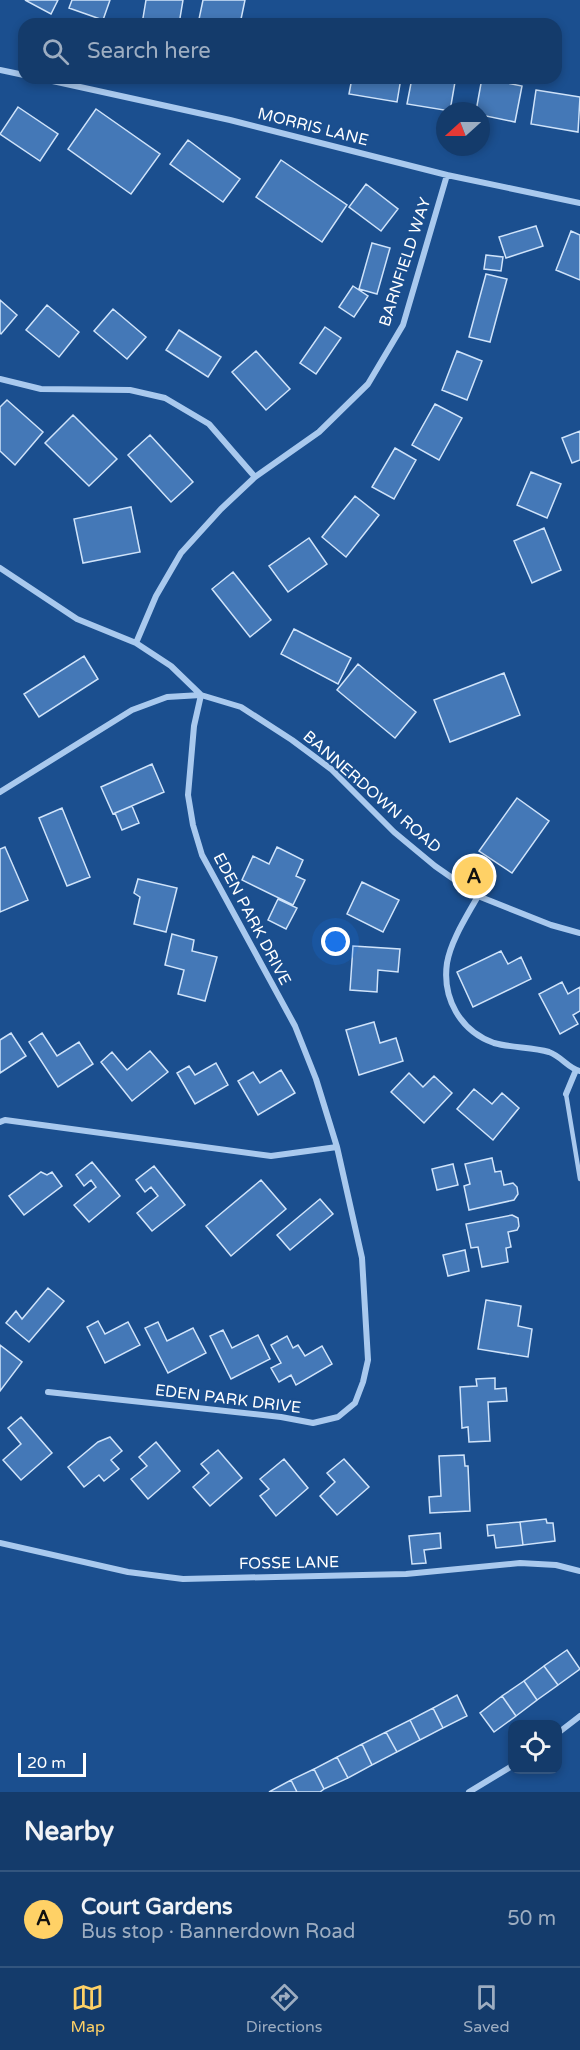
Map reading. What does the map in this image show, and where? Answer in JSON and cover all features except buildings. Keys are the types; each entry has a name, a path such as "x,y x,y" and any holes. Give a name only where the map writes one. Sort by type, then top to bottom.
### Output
{"street":[{"path":"0,70 18,74"},
{"name":"MORRIS LANE","path":"66,84 230,120 447,176 580,203"},
{"name":"BARNFIELD WAY","path":"136,643 156,596 181,553 255,477 319,432 368,384 403,325 447,176"},
{"path":"0,378 41,389 130,390 165,398 209,424 255,477"},
{"name":"BANNERDOWN ROAD","path":"0,568 77,619 136,643 171,666 201,695 241,706 292,740 331,769 394,832 435,866 478,896 551,925 580,933"},
{"path":"2,789 132,710 167,697 201,695"},
{"name":"EDEN PARK DRIVE","path":"48,1392 281,1417 313,1423 338,1417 355,1403 368,1360 362,1258 337,1147 316,1079 295,1026 202,855 193,825 188,795 194,726 201,695"},
{"path":"478,896 458,932 447,961 447,986 455,1012 475,1034 495,1043 550,1052 563,1059 578,1071 566,1094"},
{"path":"3,1121 271,1156 337,1147"},
{"name":"FOSSE LANE","path":"0,1543 128,1572 183,1579 406,1574 520,1563 556,1565 580,1571"},
{"path":"562,1729 580,1716"},
{"path":"469,1792 508,1769"}],"lane":[{"path":"566,1094 580,1179"}],"place":[{"name":"Court Gardens","path":"474,876"}]}
